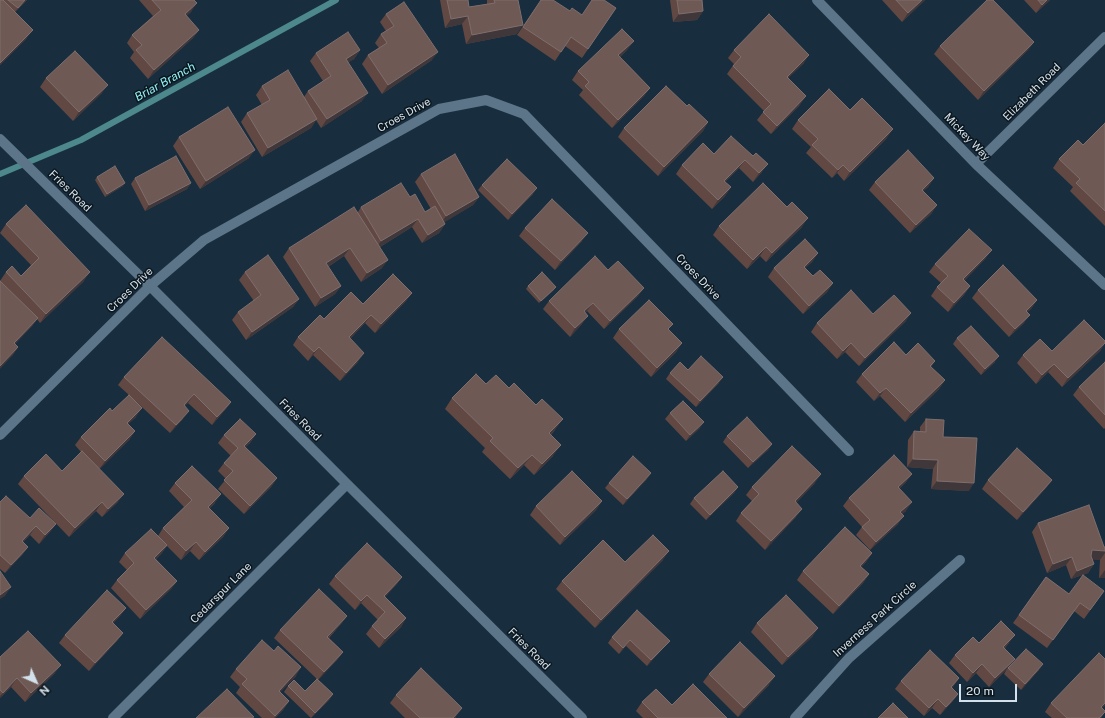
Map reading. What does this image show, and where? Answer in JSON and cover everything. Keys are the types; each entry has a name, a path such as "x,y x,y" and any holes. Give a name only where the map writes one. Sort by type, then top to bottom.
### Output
{"street":[{"name":"Mickey Way","path":"817,0 976,164 1105,285"},
{"name":"Elizabeth Road","path":"976,164 1105,37"},
{"name":"Croes Drive","path":"0,435 150,286 204,240 439,109 486,100 524,114 849,451"},
{"name":"Fries Road","path":"0,139 150,286 582,718"},
{"name":"Cedarspur Lane","path":"113,718 347,484"},
{"name":"Inverness Park Circle","path":"795,718 848,658 960,560"}],"building":[{"path":"0,0 3,0 33,30 0,63"},
{"path":"8,0 25,0 18,8"},
{"path":"152,0 194,0 197,3 185,14 199,30 154,70 136,50 142,45 132,35 161,10"},
{"path":"447,0 468,0 469,7 495,3 494,0 518,0 523,25 472,35 468,16 451,19"},
{"path":"541,0 553,0 570,11 572,8 582,15 592,0 604,0 616,8 588,49 571,37 561,52 523,27"},
{"path":"677,0 702,0 703,11 679,14"},
{"path":"896,0 922,0 908,13"},
{"path":"987,0 993,0 1034,42 984,91 940,46"},
{"path":"1038,0 1047,0 1042,5"},
{"path":"404,2 438,52 388,85 368,55 387,43 381,34 394,26 386,14"},
{"path":"769,14 809,55 787,77 806,96 777,126 763,112 771,104 733,66 741,57 734,50"},
{"path":"622,29 634,41 618,55 650,88 618,120 585,86 589,82 578,71"},
{"path":"348,32 360,50 346,59 368,93 327,119 308,91 331,76 316,53"},
{"path":"75,51 108,85 79,112 46,78"},
{"path":"288,70 317,119 268,148 247,113 270,100 262,86"},
{"path":"666,86 687,106 689,104 708,122 664,167 624,128"},
{"path":"829,89 850,110 862,98 893,129 850,172 843,165 838,170 812,145 818,139 798,120"},
{"path":"228,107 255,150 206,181 179,137"},
{"path":"1105,123 1105,211 1076,183 1080,179 1059,159 1078,140 1083,145"},
{"path":"731,136 753,156 756,153 768,164 759,173 745,160 724,181 731,187 718,200 682,165 703,143 714,154"},
{"path":"908,150 934,178 922,190 937,205 916,225 875,182"},
{"path":"455,154 479,197 446,216 421,174"},
{"path":"176,156 191,183 149,205 135,178"},
{"path":"507,159 537,188 512,214 482,185"},
{"path":"115,166 125,183 107,194 97,177"},
{"path":"401,183 410,197 415,194 425,212 435,206 445,224 428,235 418,219 381,241 361,207"},
{"path":"763,183 787,207 792,202 808,218 772,253 766,247 753,260 719,226"},
{"path":"552,199 588,233 561,261 525,228"},
{"path":"26,205 90,272 46,314 6,272 12,266 21,276 39,258 6,224"},
{"path":"354,207 388,260 367,273 350,248 326,263 341,286 321,298 289,248"},
{"path":"969,229 992,250 963,279 970,286 954,303 937,287 948,276 935,264"},
{"path":"805,239 818,253 804,267 813,276 820,270 833,283 809,306 774,268"},
{"path":"268,255 299,299 252,332 238,312 261,295 245,272"},
{"path":"595,256 608,270 618,261 644,288 610,321 593,303 584,311 588,316 575,328 549,301"},
{"path":"1003,265 1037,300 1026,311 1030,315 1015,329 978,290"},
{"path":"542,272 556,287 541,301 528,286"},
{"path":"393,274 412,293 381,324 371,315 349,337 364,353 346,373 319,347 314,352 298,337 320,315 324,319 351,292 363,304"},
{"path":"0,281 38,318 14,343 18,347 0,366"},
{"path":"851,290 873,314 894,295 911,313 865,358 851,343 843,351 817,323"},
{"path":"649,300 673,324 668,329 682,343 657,368 619,329"},
{"path":"1084,320 1105,341 1105,343 1068,378 1054,364 1042,375 1023,355 1040,339 1052,351"},
{"path":"971,326 999,356 985,369 957,338"},
{"path":"162,337 231,402 217,417 194,394 184,405 189,411 176,425 124,377"},
{"path":"894,342 906,355 918,343 935,361 930,366 945,380 911,413 886,388 880,393 862,374"},
{"path":"701,356 723,377 700,401 670,373 680,362 688,370"},
{"path":"1105,362 1105,415 1079,387"},
{"path":"476,374 486,384 496,375 509,388 514,383 536,405 542,399 563,419 549,433 561,445 542,464 532,455 518,468 490,441 493,438 452,398"},
{"path":"129,395 142,408 127,423 135,431 105,461 81,437 110,408 112,411"},
{"path":"683,401 704,422 690,435 670,413"},
{"path":"747,417 772,444 753,462 727,436"},
{"path":"240,419 256,434 244,446 277,478 250,506 224,480 233,471 224,463 238,448 224,435"},
{"path":"926,419 944,420 943,437 977,438 974,483 937,481 938,460 913,459 914,431 926,432"},
{"path":"792,446 821,474 795,501 802,509 771,541 741,513 759,494 752,487"},
{"path":"1017,448 1052,480 1023,512 988,480"},
{"path":"82,451 124,494 108,509 102,502 75,528 24,476 46,454 62,471"},
{"path":"894,455 912,474 898,487 912,502 900,512 904,516 876,542 862,527 870,520 849,498"},
{"path":"633,456 651,473 627,499 609,483"},
{"path":"192,466 221,494 208,507 229,528 205,552 196,542 186,551 163,528 192,500 175,483"},
{"path":"572,471 602,501 565,537 536,506"},
{"path":"723,471 738,487 710,515 694,498"},
{"path":"6,496 30,518 39,508 56,524 45,535 36,526 22,541 28,547 11,565 0,555 0,502"},
{"path":"1089,505 1105,547 1105,551 1092,550 1091,556 1094,564 1077,571 1072,557 1053,564 1038,523"},
{"path":"845,527 872,553 860,566 869,574 839,606 803,571"},
{"path":"151,529 167,545 154,558 177,581 146,610 117,580 134,563 125,553"},
{"path":"653,535 669,551 601,620 562,581 603,540 625,562"},
{"path":"367,543 402,577 384,596 406,618 385,639 372,626 385,612 367,595 361,601 335,576"},
{"path":"0,571 11,587 0,595"},
{"path":"1083,575 1104,591 1090,610 1080,603 1053,640 1019,615 1046,577 1069,594"},
{"path":"319,589 347,616 327,637 343,652 324,672 280,630"},
{"path":"107,590 126,608 112,622 123,633 95,663 65,635"},
{"path":"786,595 818,628 788,657 757,623"},
{"path":"637,610 670,641 651,660 630,640 623,648 612,637"},
{"path":"1001,621 1015,635 1003,647 1015,659 995,678 982,664 973,673 955,655 973,637 979,643"},
{"path":"28,631 61,665 31,693 17,678 3,693 0,690 0,657"},
{"path":"262,640 274,651 278,646 301,667 279,691 289,701 275,716 242,684 247,679 236,669"},
{"path":"740,642 775,676 744,708 709,674"},
{"path":"1026,649 1043,664 1025,684 1008,668"},
{"path":"930,650 959,678 951,687 958,694 946,707 938,699 929,708 901,681"},
{"path":"1099,653 1105,659 1105,703 1101,707 1105,712 1099,718 1067,718 1051,703"},
{"path":"421,668 462,708 453,718 420,718 396,695"},
{"path":"317,679 333,694 315,713 288,686 294,680 305,691"},
{"path":"693,684 727,718 658,718 642,702 656,689 672,705"},
{"path":"227,689 254,717 196,718"},
{"path":"893,703 908,718 878,718"}],"waterway":[{"name":"Briar Branch","path":"0,174 81,140 336,0"}]}
